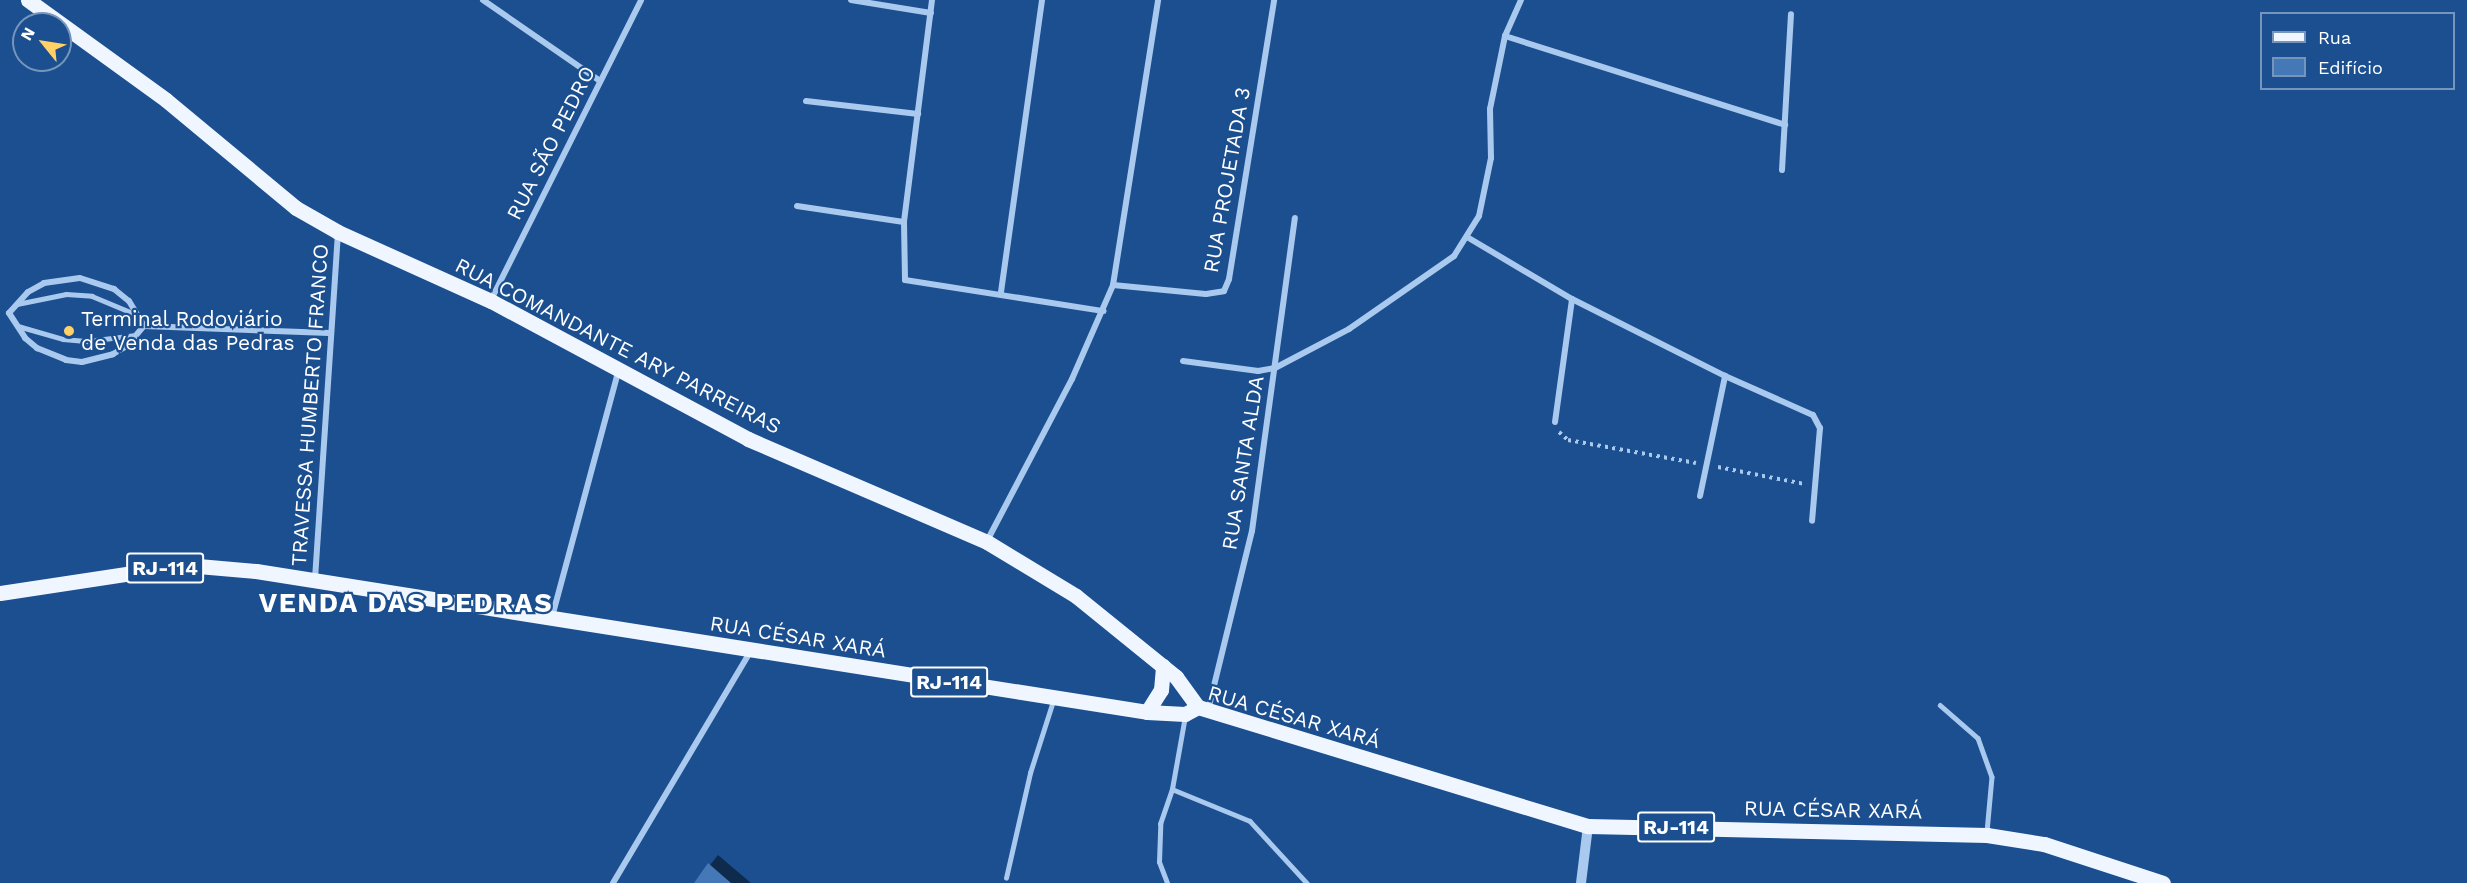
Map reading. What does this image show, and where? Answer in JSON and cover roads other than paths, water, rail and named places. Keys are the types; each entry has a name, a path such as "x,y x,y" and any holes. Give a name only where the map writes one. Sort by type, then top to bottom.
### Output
{"main road":[{"name":"RUA COMANDANTE ARY PARREIRAS","path":"37,2 166,100 296,208 338,232 491,301 748,439 987,542 1076,596 1163,666 1197,710"},
{"name":"RUA CÉSAR XARÁ","path":"5,590 198,566 315,579 751,651 1147,712 1197,710 1588,826 1987,835 2044,844 2163,883"},
{"path":"1147,712 1161,690 1163,666"}],"street":[{"path":"483,0 600,81"},
{"name":"RUA SÃO PEDRO","path":"491,301 641,0"},
{"path":"851,0 931,14"},
{"path":"932,0 904,222 905,280 1001,292 1104,311"},
{"path":"1001,292 1042,0"},
{"path":"987,542 1104,311 1113,285 1158,0"},
{"name":"RUA PROJETADA 3","path":"1113,285 1206,294 1224,291 1229,279 1274,0"},
{"path":"1183,361 1258,371 1275,368 1349,329 1430,276 1454,255 1479,216 1491,158 1490,109 1505,36 1521,0"},
{"path":"1782,170 1791,14"},
{"path":"1505,36 1785,125"},
{"path":"806,100 918,114"},
{"path":"797,206 904,222"},
{"name":"RUA SANTA ALDA","path":"1197,710 1252,531 1295,218"},
{"name":"TRAVESSA HUMBERTO FRANCO","path":"315,579 329,333 338,232"},
{"path":"1467,237 1572,299 1725,376 1806,410 1818,421 1812,521"},
{"path":"9,313 15,305 44,283 80,278 114,289 139,316 144,326"},
{"path":"1555,422 1572,299"},
{"path":"0,312 9,313"},
{"path":"9,313 15,325 37,348 74,361 113,354 138,335 144,326"},
{"path":"144,326 329,333"},
{"path":"552,617 619,369"},
{"path":"1700,496 1725,376"},
{"path":"613,883 751,651"},
{"path":"1581,883 1588,826"}],"lane":[{"path":"15,305 66,294 92,296 118,303 139,316"},
{"path":"15,325 80,340 138,335"},
{"path":"1005,878 1030,773 1054,698"},
{"path":"1940,705 1978,738 1992,777 1987,835"},
{"path":"1167,883 1158,844 1172,789 1197,710"},
{"path":"1172,789 1250,821 1306,883"}],"place":[{"name":"Terminal Rodoviário de Venda das Pedras","path":"69,331"}],"district":[{"name":"VENDA DAS PEDRAS","path":"406,604"}]}
